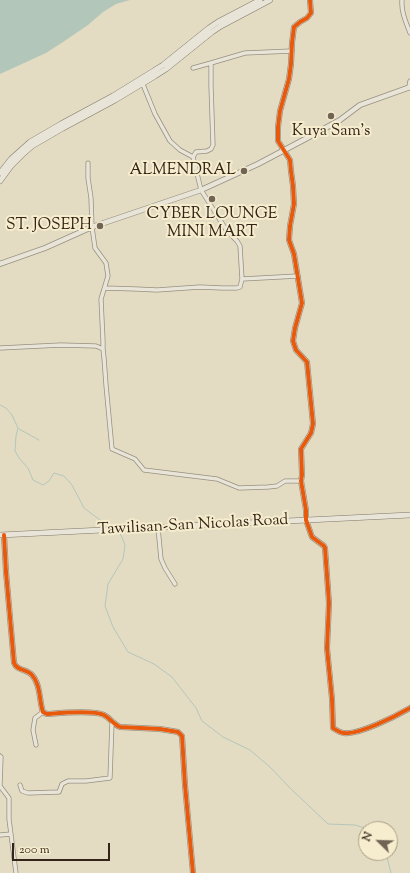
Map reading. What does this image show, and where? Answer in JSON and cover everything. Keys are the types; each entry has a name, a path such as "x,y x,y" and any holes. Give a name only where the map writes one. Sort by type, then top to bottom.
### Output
{"main road":[{"path":"0,173 11,159 30,142 112,96 166,69 218,22 260,0"},
{"path":"196,42 221,26 270,0"},
{"path":"0,181 11,166 32,146 115,100 141,82"},
{"name":"Tawilisan-San Nicolas Road","path":"2,535 410,515"}],"street":[{"path":"310,0 311,13 307,18 294,27 289,79 280,111 278,141 290,160 293,186 294,204 289,240 294,254 302,303 293,341 296,350 307,362 313,424 311,434 302,449 302,475 300,481 306,510 306,520 312,537 325,548 329,603 327,648 333,728 342,734 355,733 410,708"},
{"path":"402,0 402,12 410,32"},
{"path":"193,68 245,52 292,51"},
{"path":"105,288 157,290 200,287 240,287 242,279 240,246 227,231 201,190 193,157 196,152 207,151 211,149 213,145 211,63"},
{"path":"0,264 45,248 92,227 201,190 284,150 340,120 360,106 410,87 410,81"},
{"path":"141,82 154,114 170,141 180,150 193,157"},
{"path":"88,163 92,227 95,248 106,263 108,276 102,299 103,349 112,449 135,459 144,470 217,479 239,488 278,486 285,481 300,481"},
{"path":"242,279 298,276"},
{"path":"0,348 61,345 96,346 103,349"},
{"path":"158,528 161,559 175,584"},
{"path":"2,535 14,663 18,668 32,674 40,694 43,712"},
{"path":"43,712 46,714 98,713 106,716 120,727 160,729 180,733 182,736 193,873"},
{"path":"36,745 33,730 35,718 43,712"},
{"path":"20,785 22,791 28,793 59,792 62,784 68,781 86,781 110,778 112,722"},
{"path":"0,756 0,786 9,798 9,819 16,873"},
{"path":"0,834 11,834"}],"shaded area":[{"path":"0,0 130,0 116,4 103,12 88,25 46,53 0,74"}],"waterway":[{"path":"0,405 6,408 12,415 18,428 15,451 28,468 33,480 43,485 49,481 54,473 64,476 72,485 84,508 112,527"},
{"path":"19,429 39,440"},
{"path":"118,532 121,535 125,545 123,559 108,584 105,606 113,627 128,652 154,664 172,677 196,708 202,721 223,737 250,750 270,767 328,824 358,826"},
{"path":"388,861 391,873"}],"cycle path":[{"path":"310,0 311,13 307,18 294,27 289,79 280,111 278,141 290,160 293,186 294,204 289,240 294,254 302,303 293,341 296,350 307,362 313,424 311,433 301,449 301,481 306,510 306,520 312,537 325,548 329,603 327,648 333,728 343,733 359,731 396,716 410,708"},
{"path":"4,535 14,663 15,666 30,673 35,679 43,712 47,714 77,712 99,713 106,716 120,727 160,729 178,732 182,736 193,873"}],"place":[{"name":"Kuya Sam's","path":"331,116"},
{"name":"ALMENDRAL","path":"244,171"},
{"name":"CYBER LOUNGE MINI MART","path":"212,199"},
{"name":"ST. JOSEPH","path":"100,226"}]}
